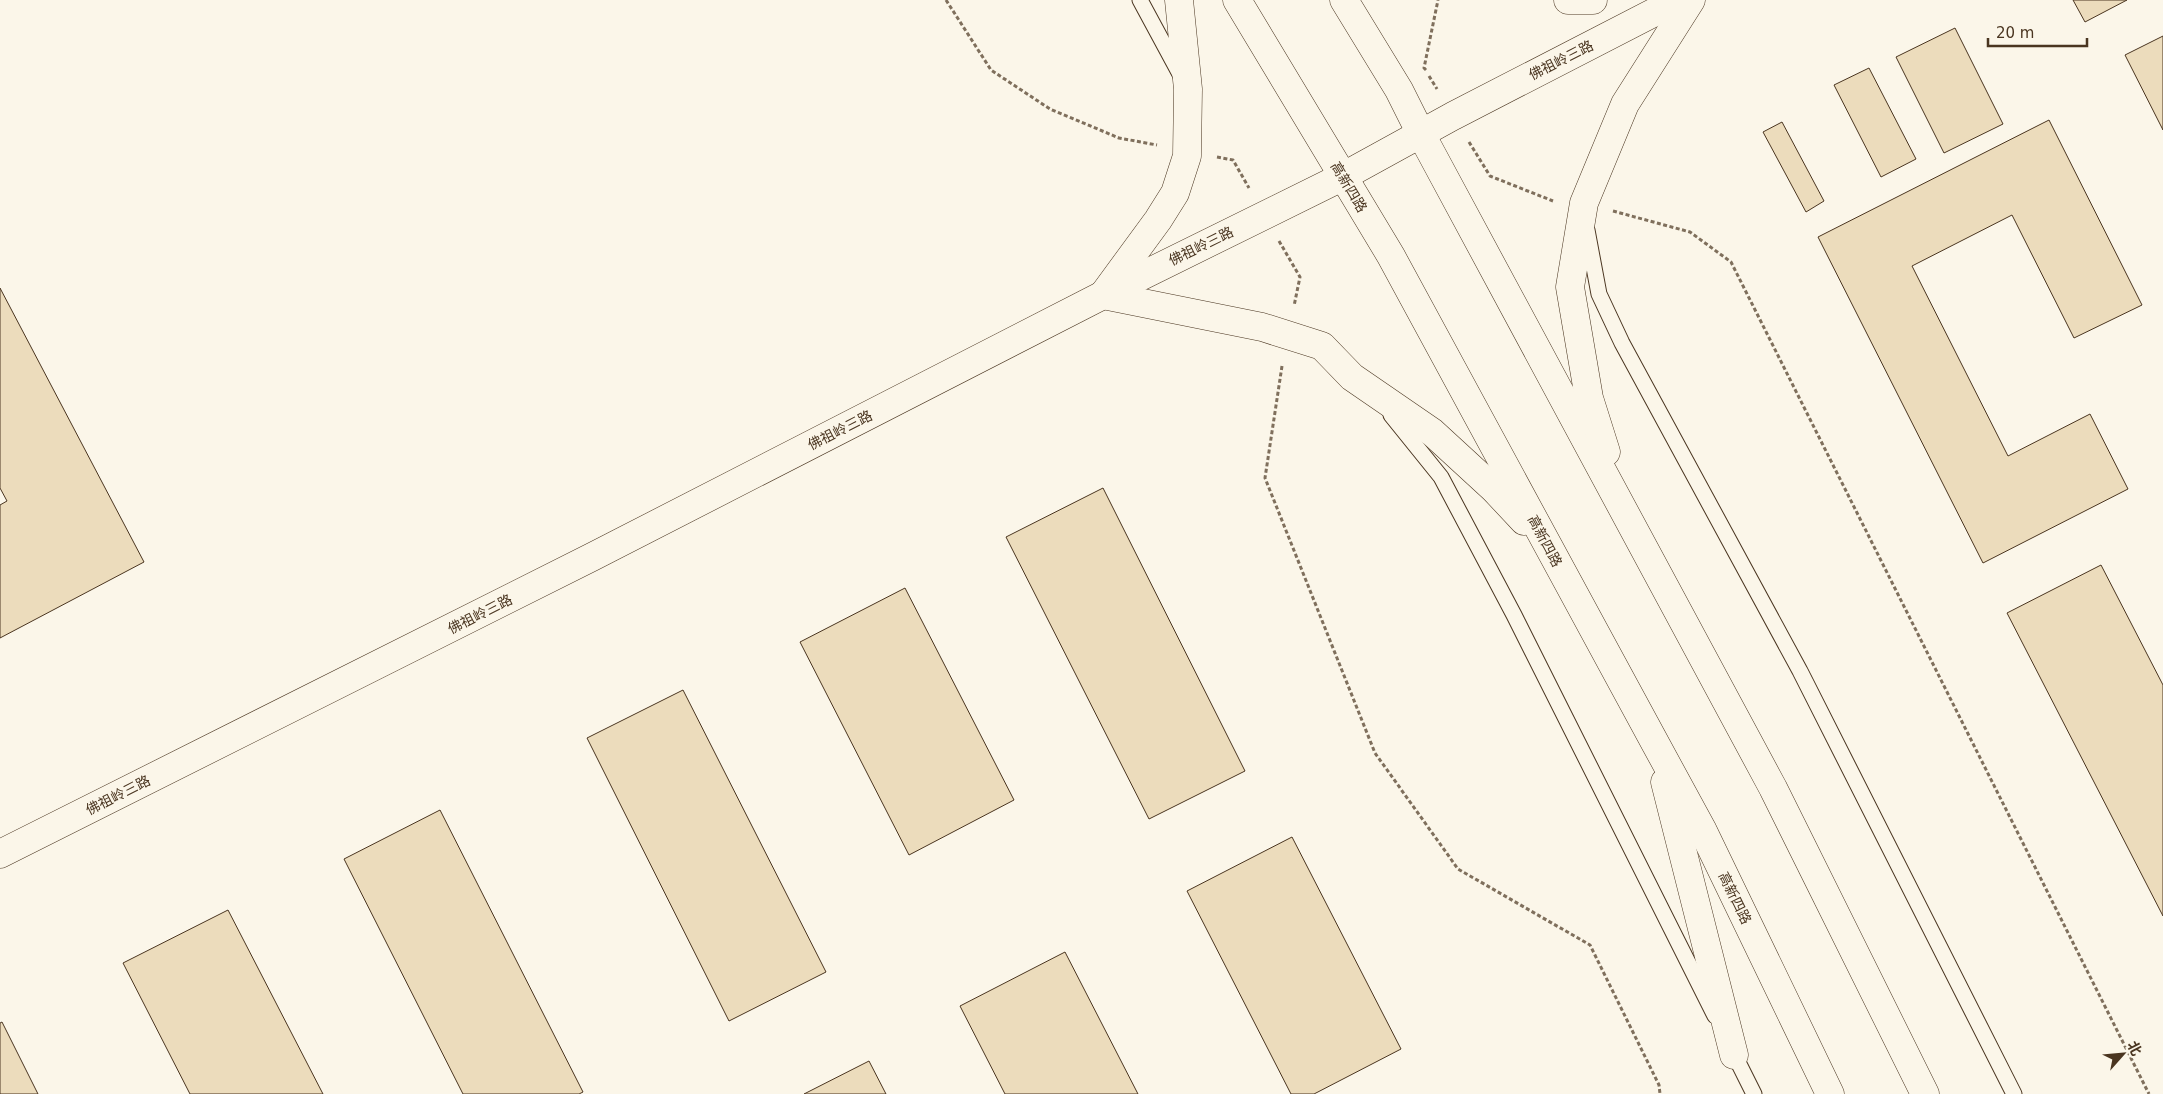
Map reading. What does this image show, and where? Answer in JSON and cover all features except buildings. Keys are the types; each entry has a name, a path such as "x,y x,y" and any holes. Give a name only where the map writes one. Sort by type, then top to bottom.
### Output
{"main road":[{"path":"1179,0 1188,90 1187,151 1175,193 1158,220 1103,295 1262,327 1322,346 1352,377 1432,432 1494,489 1549,547"},
{"name":"高新四路","path":"1237,0 1391,256 1703,831 1830,1094"},
{"path":"1344,0 1399,90 1773,788 1925,1094"},
{"path":"1568,0 1593,0"},
{"name":"佛祖岭三路","path":"0,854 601,553 1103,295 1342,177 1453,116 1678,0"},
{"path":"1626,516 1589,398 1570,287 1584,203 1625,104 1691,0"},
{"path":"1654,741 1734,1055"}],"lane":[{"path":"1140,0 1188,90"},
{"path":"1584,203 1599,294 1622,343 1800,671 2014,1094"},
{"path":"1352,377 1400,424 1441,477 1514,615 1754,1094"}],"path":[{"path":"946,0 991,70 1050,109 1119,138 1233,160 1300,277 1287,335 1265,478 1375,753 1458,869 1590,945 1659,1085 1660,1094"},
{"path":"1438,0 1424,68 1490,176 1556,202 1584,203 1690,232 1731,262 2149,1094"}]}
